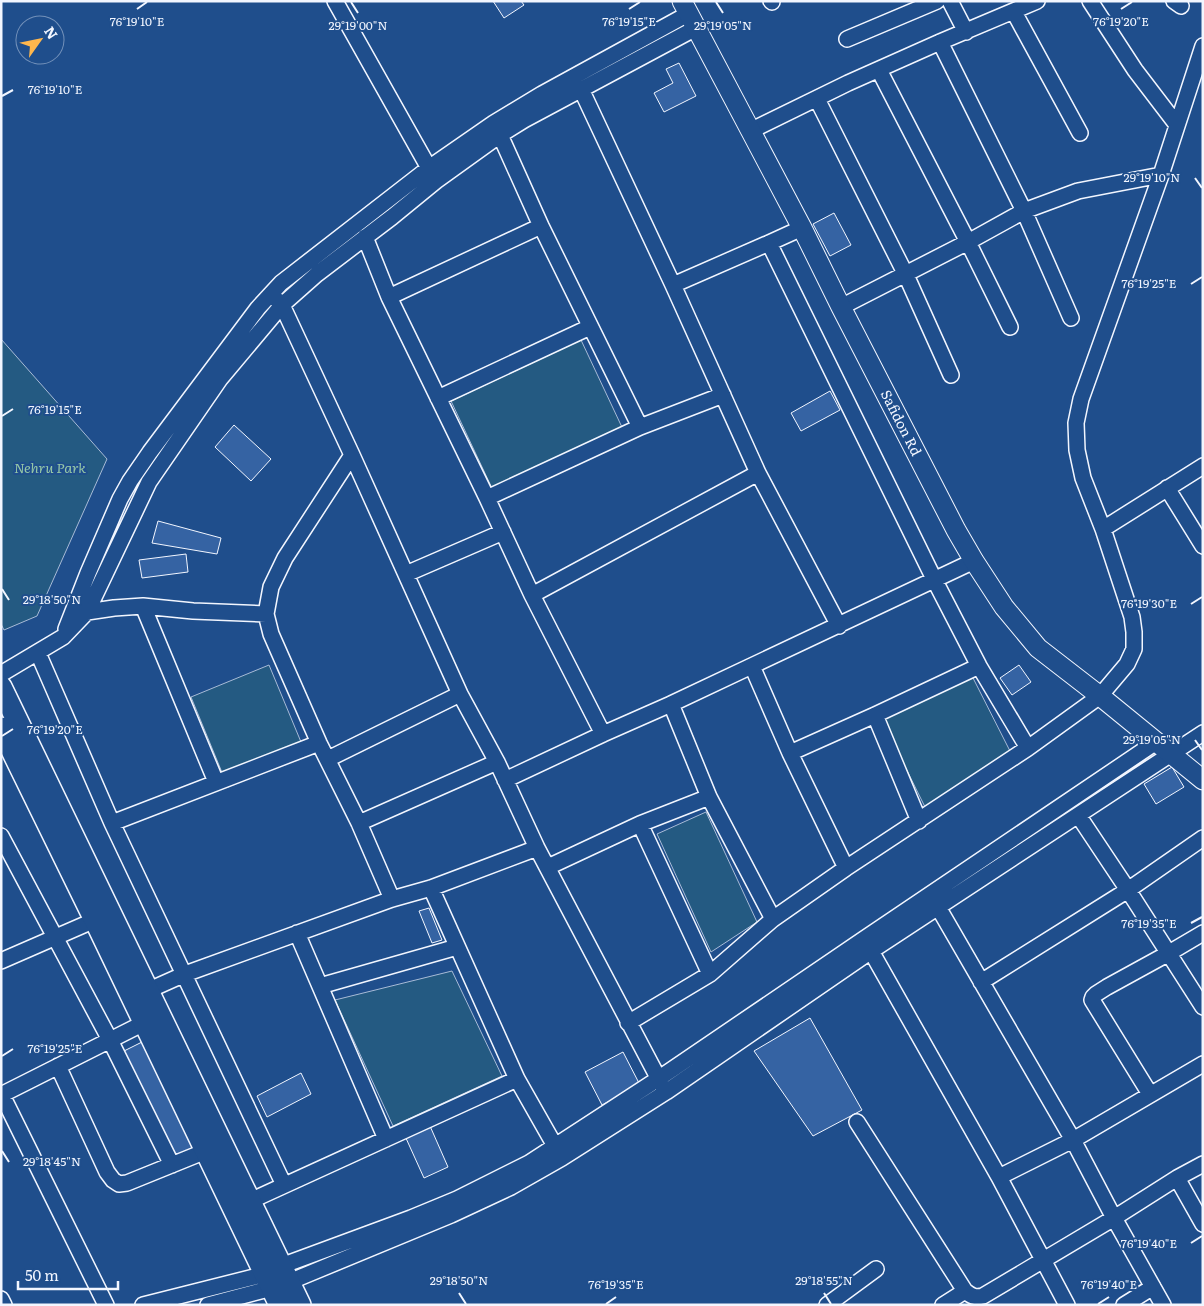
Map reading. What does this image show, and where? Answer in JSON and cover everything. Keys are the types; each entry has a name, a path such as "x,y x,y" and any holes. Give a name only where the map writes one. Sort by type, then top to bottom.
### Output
{"highway":[{"path":"1,687 140,994 144,1022 206,1151 278,1283 300,1305"},
{"path":"1,728 96,920 140,994 250,1201 278,1283"}],"main road":[{"name":"Safidon Rd","path":"689,14 802,228 956,530 1004,608 1038,648 1203,780"}],"street":[{"path":"335,1 433,174"},
{"path":"847,40 937,1"},
{"path":"950,1 966,32"},
{"path":"750,131 848,83 1037,1"},
{"path":"1090,1 1135,70 1177,125"},
{"path":"1014,12 1080,133"},
{"path":"497,129 524,120 581,90 689,14"},
{"path":"63,637 88,573 120,499 130,481 241,330 271,293 497,129 542,94 689,14"},
{"path":"940,42 1024,211 1071,318"},
{"path":"628,1023 710,974 773,919 846,868 1028,748 1100,696 1127,664 1134,649 1132,617 1083,478 1077,450 1076,423 1081,399 1161,175 1203,46"},
{"path":"879,70 1010,327"},
{"path":"581,90 673,285 758,474 839,626"},
{"path":"817,99 906,274 951,375"},
{"path":"497,129 541,226 640,427"},
{"path":"1,674 63,637 87,612 149,482 220,379 282,305 317,274 365,237 433,174"},
{"path":"841,307 1024,211 1078,191 1161,175"},
{"path":"389,297 541,226"},
{"path":"673,285 802,228"},
{"path":"365,237 389,297 532,595 603,734"},
{"path":"769,244 935,581 979,666 1028,748"},
{"path":"271,293 282,305 460,694 497,762 538,848 628,1023 666,1092"},
{"path":"438,398 590,326"},
{"path":"487,498 640,427 723,395"},
{"path":"352,455 285,558 271,587 266,614 270,634 319,743 359,823 392,899"},
{"path":"1102,529 1203,466"},
{"path":"532,595 758,474"},
{"path":"1167,488 1203,546"},
{"path":"406,574 503,532"},
{"path":"505,780 974,562"},
{"path":"87,612 143,606 193,611 266,614"},
{"path":"143,606 216,782"},
{"path":"38,653 112,823 284,1185"},
{"path":"752,666 790,753 846,868"},
{"path":"790,753 979,666"},
{"path":"328,759 460,694"},
{"path":"671,704 710,797 773,919"},
{"path":"875,715 919,821"},
{"path":"559,1152 658,1079 868,945 1163,748 1203,733"},
{"path":"112,823 319,743"},
{"path":"213,1304 278,1283 411,1218 457,1199 529,1163 559,1152 666,1092 868,945 938,907 1078,815 1163,748"},
{"path":"359,823 497,762"},
{"path":"548,867 640,824 710,797"},
{"path":"1078,815 1203,1006"},
{"path":"640,824 710,974"},
{"path":"1,836 110,1040 172,1165"},
{"path":"981,982 1128,890 1203,838"},
{"path":"140,994 185,974 392,899 431,888 538,848"},
{"path":"431,888 518,1079 559,1152"},
{"path":"938,907 1072,1140 1163,1305"},
{"path":"1,962 96,920"},
{"path":"297,933 386,1139"},
{"path":"1150,1094 1092,1000 1101,991 1203,933"},
{"path":"868,945 999,1177 1067,1305"},
{"path":"320,986 458,947"},
{"path":"106,1305 2,1095 144,1022"},
{"path":"999,1177 1072,1140 1203,1064"},
{"path":"58,1066 107,1172 119,1184 127,1183 206,1151"},
{"path":"250,1201 518,1079"},
{"path":"856,1122 965,1291 970,1296 977,1298 1203,1164"},
{"path":"1177,1178 1203,1224"},
{"path":"827,1305 876,1269"},
{"path":"143,1305 278,1283"},
{"path":"1124,1305 1153,1287"},
{"path":"942,1305 965,1291"},
{"path":"1,1299 4,1305"}],"green space":[{"name":"Nehru Park","path":"1,339 107,459 37,616 4,630 1,624"},
{"path":"581,340 628,440 498,501 451,401"},
{"path":"269,665 306,754 228,787 191,697"},
{"path":"972,676 1011,753 926,809 882,720"},
{"path":"706,812 757,922 711,952 657,834"},
{"path":"452,971 502,1076 393,1126 335,1000"}],"building":[{"path":"493,1 521,1 524,5 504,18"},
{"path":"679,63 696,96 664,112 654,93 673,83 666,69"},
{"path":"834,213 851,245 830,256 813,224"},
{"path":"830,391 840,410 801,431 791,413"},
{"path":"234,425 271,459 251,481 215,447"},
{"path":"158,521 221,538 217,554 152,543"},
{"path":"186,554 188,572 142,578 139,560"},
{"path":"1019,665 1031,682 1012,695 1000,678"},
{"path":"1172,767 1184,787 1156,804 1144,784"},
{"path":"429,908 442,940 432,943 419,911"},
{"path":"810,1018 862,1110 813,1136 754,1051"},
{"path":"142,1042 195,1149 177,1158 124,1051"},
{"path":"623,1052 640,1085 602,1105 585,1072"},
{"path":"301,1073 311,1094 267,1117 257,1096"},
{"path":"430,1126 448,1167 424,1178 405,1136"}]}
